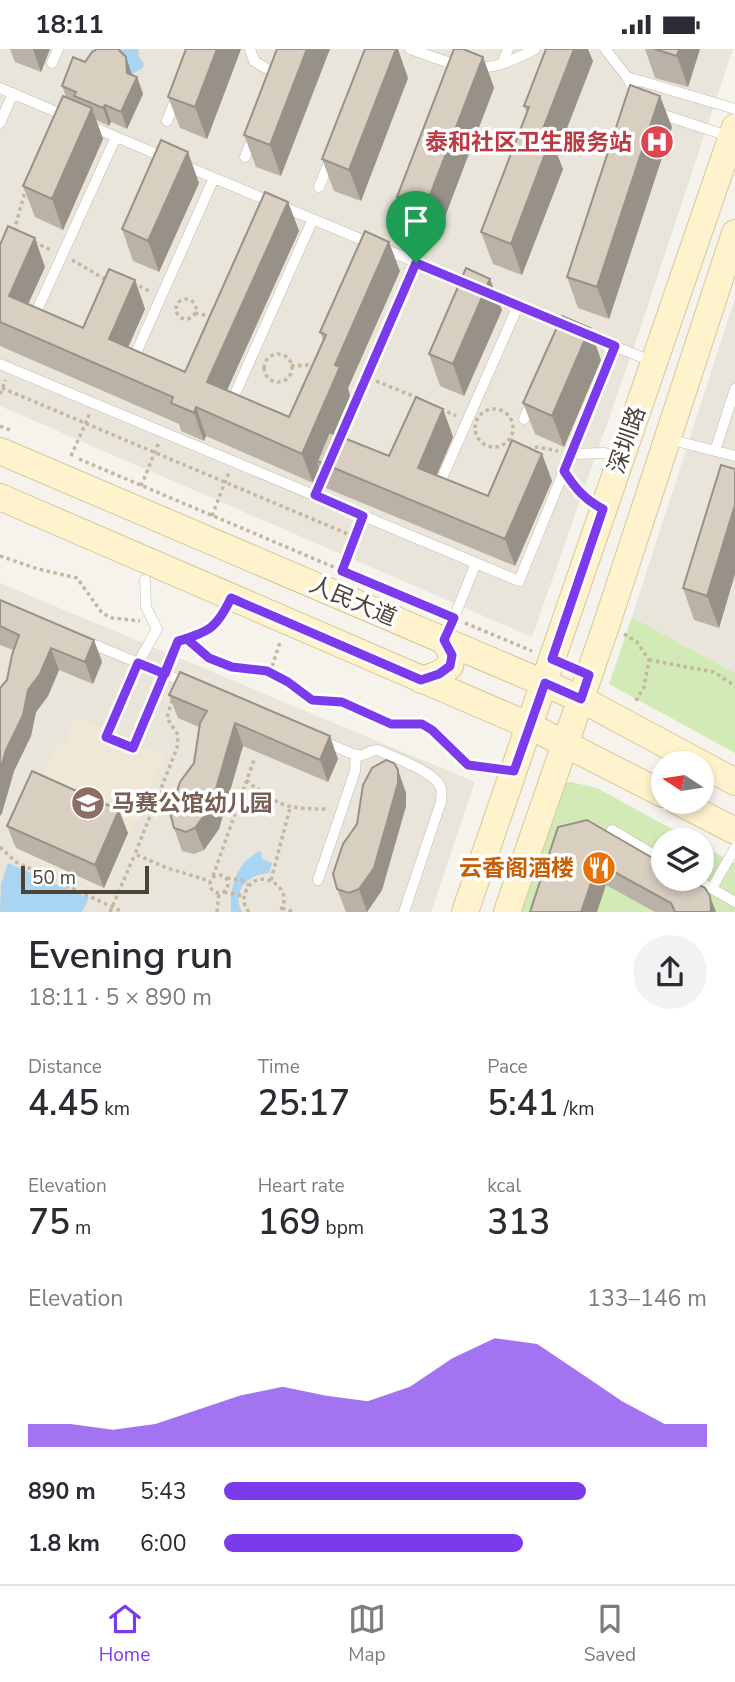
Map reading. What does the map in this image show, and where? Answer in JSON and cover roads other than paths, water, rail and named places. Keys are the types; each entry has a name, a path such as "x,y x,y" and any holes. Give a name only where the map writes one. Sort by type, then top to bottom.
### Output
{"main road":[{"name":"深圳路","path":"465,912 733,132"},
{"name":"深圳路","path":"507,912 607,623 735,233"},
{"name":"人民大道","path":"6,441 77,483 449,629 548,671 581,699 674,751"},
{"path":"62,524 77,483"},
{"name":"人民大道","path":"0,498 62,524 228,605 421,680 530,726 651,788"},
{"path":"421,680 439,674 450,666 452,655 449,629"},
{"name":"人民大道","path":"714,772 735,782"},
{"path":"702,814 735,831"}],"lane":[{"path":"52,63 58,49"},
{"path":"250,49 254,61 279,71 273,87"},
{"path":"410,49 456,63 488,68 535,49"},
{"path":"502,64 508,49"},
{"path":"605,49 650,111 733,132"},
{"path":"453,78 456,63"},
{"path":"627,77 735,109"},
{"path":"167,121 180,85"},
{"path":"0,88 654,362"},
{"path":"0,123 13,93"},
{"path":"245,157 259,122"},
{"path":"32,322 116,137"},
{"path":"319,187 334,150"},
{"path":"130,366 215,178"},
{"path":"398,223 411,187"},
{"path":"230,407 313,219"},
{"path":"315,495 416,263"},
{"path":"437,491 471,424 518,306"},
{"path":"557,336 562,324"},
{"path":"0,364 519,581 615,346"},
{"path":"715,451 735,389"},
{"path":"524,419 534,395"},
{"path":"668,439 735,456"},
{"path":"571,454 605,453 622,457"},
{"path":"564,471 589,502 603,509"},
{"path":"449,629 476,563"},
{"path":"138,663 157,629 144,597 145,580"},
{"path":"165,674 178,641 200,636 213,627 228,605"},
{"path":"75,637 192,685"},
{"path":"318,739 356,755 377,750 432,776 439,783 442,791 441,802 404,912"},
{"path":"317,880 355,771 356,755"},
{"path":"612,829 651,853"},
{"path":"714,885 735,848"},
{"path":"714,889 735,902"}],"water":[{"path":"98,49 138,49 143,68 132,74"},
{"path":"261,851 262,859 272,863 269,873 248,880 240,891 239,904 242,912 231,912 231,894 236,876 246,861"},
{"path":"8,863 89,898 82,912 0,912 1,884"}],"place":[{"name":"泰和社区卫生服务站","path":"657,142"},
{"name":"马赛公馆幼儿园","path":"88,803"},
{"name":"云香阁酒楼","path":"599,868"}]}
